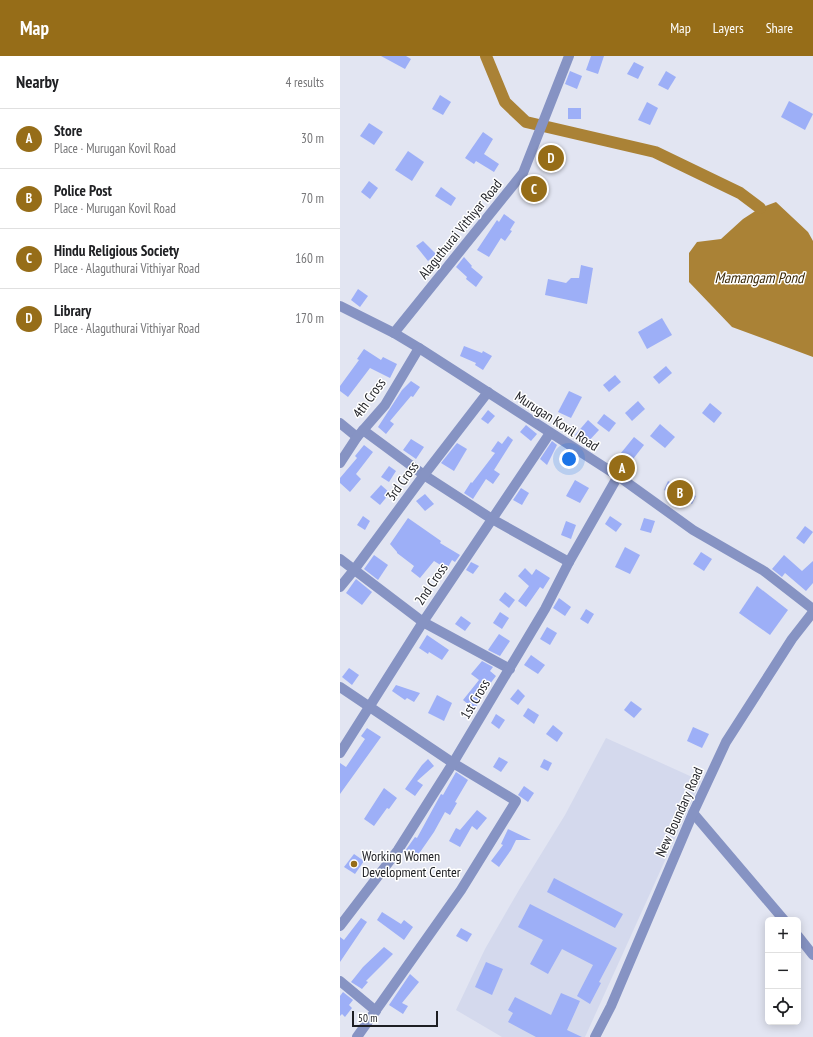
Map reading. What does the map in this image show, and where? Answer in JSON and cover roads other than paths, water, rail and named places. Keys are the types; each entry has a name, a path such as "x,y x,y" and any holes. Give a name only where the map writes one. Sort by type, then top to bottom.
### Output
{"street":[{"name":"Alaguthurai Vithiyar Road","path":"394,333 523,173 569,56"},
{"name":"Murugan Kovil Road","path":"340,306 394,333 488,392 618,476 693,530 764,571 813,609"},
{"name":"4th Cross","path":"340,463 360,434 385,405 419,348"},
{"name":"3rd Cross","path":"340,587 488,392"},
{"path":"340,423 360,434 492,519 569,562"},
{"name":"2nd Cross","path":"340,753 423,622 550,433"},
{"name":"1st Cross","path":"340,926 398,850 453,763 545,609 569,562 618,476"},
{"path":"340,559 423,622 510,669"},
{"name":"New Boundary Road","path":"595,1037 614,999 693,813 726,742 792,639 813,612"},
{"path":"340,687 453,763 516,801 461,890 357,1037"},
{"path":"693,813 781,917"},
{"path":"801,940 813,955"},
{"path":"340,981 376,1010"}],"water":[{"name":"Mamangam Pond","path":"776,202 808,232 813,241 813,357 732,327 689,282 689,253 697,242 721,239 743,219 760,208"}],"waterway":[{"path":"486,56 505,102 526,122 655,152 740,193 760,208"}],"place":[{"name":"Library","path":"551,158"},
{"name":"Hindu Religious Society","path":"534,189"},
{"name":"Store","path":"622,468"},
{"name":"Police Post","path":"680,493"},
{"name":"Working Women Development Center","path":"354,864"}]}
